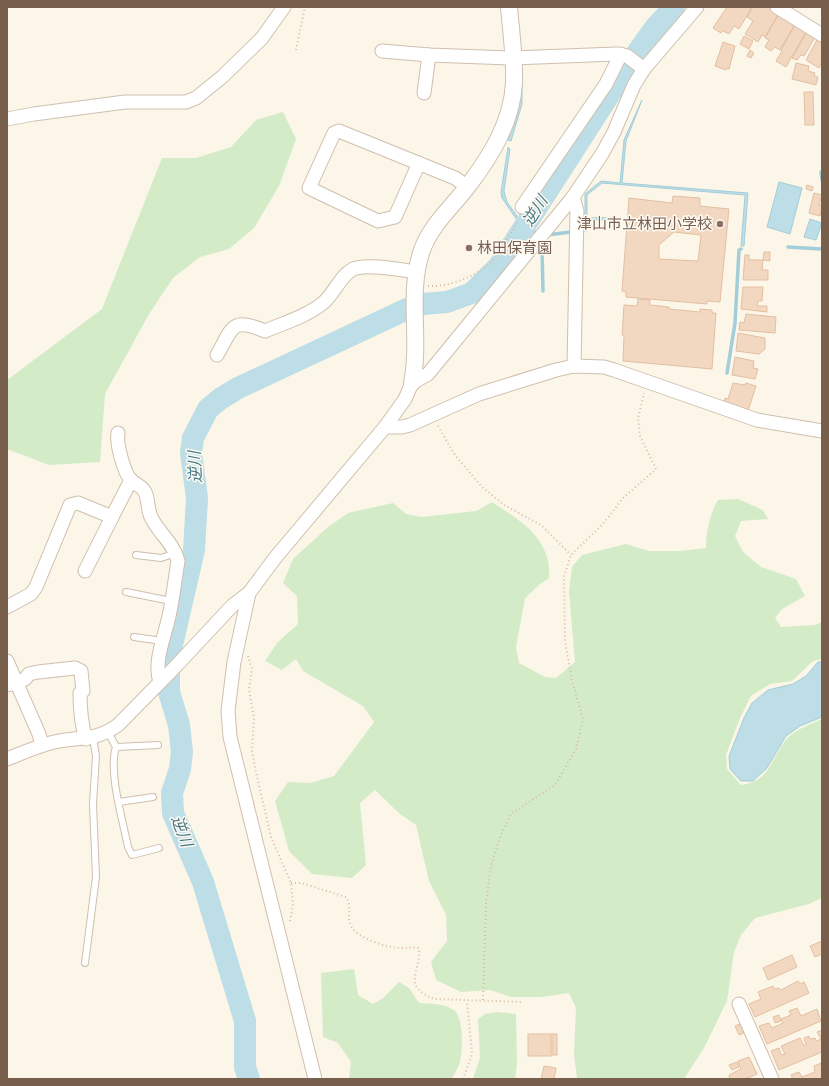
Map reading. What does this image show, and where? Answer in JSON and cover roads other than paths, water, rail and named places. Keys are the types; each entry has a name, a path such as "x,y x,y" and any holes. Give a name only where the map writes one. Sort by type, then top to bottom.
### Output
{"street":[{"path":"7,119 124,102 186,102 196,98 222,77 262,38 284,7"},
{"path":"7,759 42,745 56,742 89,739 108,732 118,725 162,681 232,606 249,593 275,558 385,427 405,399 412,383 415,357 414,316 416,282 423,250 432,232 468,187 497,143 506,122 514,83 509,7"},
{"path":"522,207 606,84 632,60 662,46 697,7"},
{"path":"778,7 822,35"},
{"path":"382,51 429,55 632,60"},
{"path":"424,93 429,55"},
{"path":"412,383 428,374 573,197 602,154 614,132 634,85 632,60"},
{"path":"419,164 395,217 378,221 309,188 334,133 339,131 455,178 468,187"},
{"path":"573,197 577,211 574,366"},
{"path":"217,355 232,327 240,324 249,324 265,331 306,313 322,305 333,295 345,276 353,269 362,267 416,282"},
{"path":"385,427 402,427 479,394 556,370 574,366 604,367 757,420 822,431"},
{"path":"118,433 117,439 125,469 131,480 142,487 146,492 149,512 152,520 176,553 178,561 172,601 162,641 159,664 162,681"},
{"path":"85,571 131,480"},
{"path":"7,607 31,594 36,587 70,506 78,503 112,517"},
{"path":"249,593 238,643 228,711 230,737 315,1079"},
{"path":"7,661 12,684 39,734 42,745"},
{"path":"12,684 25,679 29,674 38,672 75,668 81,671 83,691 80,693 80,710 82,727 89,739"},
{"path":"739,1004 772,1079"}],"lane":[{"path":"136,555 160,558 176,553"},
{"path":"126,592 172,601"},
{"path":"134,637 162,641"},
{"path":"108,732 116,747 113,756 128,848 132,855 158,848"},
{"path":"85,963 96,877 93,810 96,756 89,739"},
{"path":"116,747 158,745"},
{"path":"120,802 154,797"}],"water":[{"path":"519,81 522,81 522,104 511,141 508,140 518,102"},
{"path":"642,100 626,141 622,183 748,193 744,246 741,246 745,195 602,183 587,195 587,219 585,219 585,194 601,181 620,183 624,140"},
{"path":"508,147 510,149 504,191 507,202 517,216 517,220 502,198 501,192"},
{"path":"779,182 802,188 790,234 767,227"},
{"path":"810,219 822,223 816,240 804,237"},
{"path":"818,662 822,662 822,717 800,726 786,736 767,768 753,781 741,781 730,769 729,756 744,718 752,703 768,690 793,684 806,676"}],"waterway":[{"name":"逆川","path":"249,1079 245,1067 245,1021 203,882 173,813 172,793 180,769 182,752 179,725 169,692 169,658 194,550 197,498 191,453 193,438 208,409 220,399 238,388 407,309 424,304 447,302 472,293 499,266 627,67 655,28 674,7"},
{"path":"821,172 822,180"},
{"path":"588,219 610,219"},
{"path":"522,223 536,233"},
{"path":"547,235 586,230"},
{"path":"538,247 542,250 543,291"},
{"path":"788,247 822,249"},
{"path":"727,373 735,323 739,250 741,249"}],"place":[{"name":"津山市立林田小学校","path":"720,224"},
{"name":"林田保育園","path":"469,248"}]}
